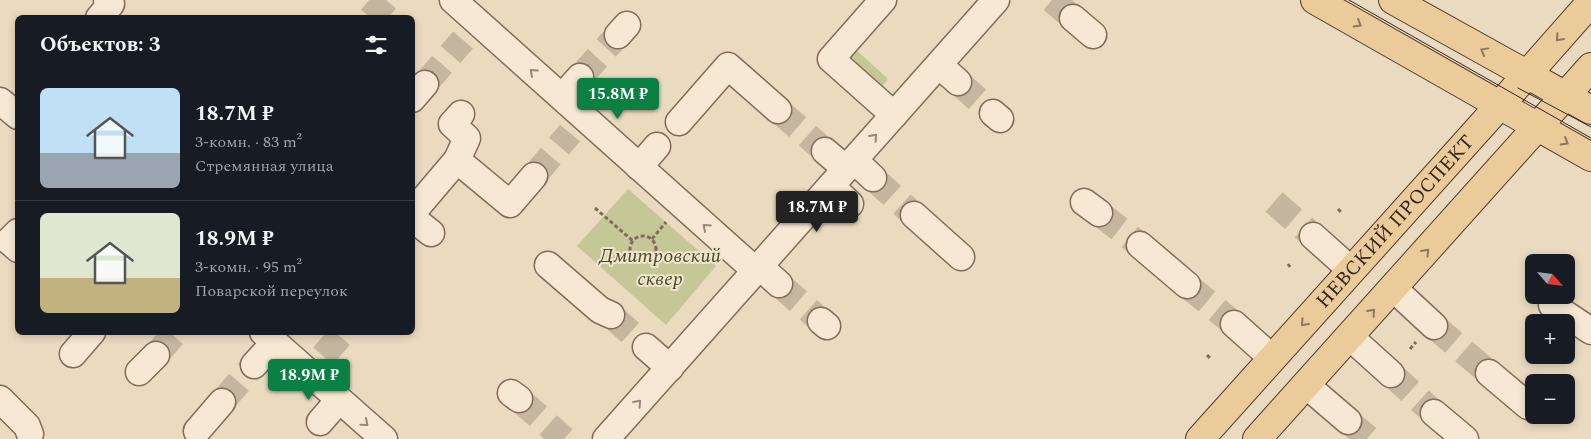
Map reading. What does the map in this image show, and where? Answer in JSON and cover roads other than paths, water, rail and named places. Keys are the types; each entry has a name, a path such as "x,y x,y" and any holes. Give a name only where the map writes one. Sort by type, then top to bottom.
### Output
{"main road":[{"path":"1315,0 1591,157"},
{"path":"1393,0 1591,110"},
{"name":"НЕВСКИЙ ПРОСПЕКТ","path":"1200,439 1591,2"},
{"path":"1257,439 1591,67"}],"street":[{"path":"102,15 111,4 107,0"},
{"path":"883,0 831,59 894,115"},
{"path":"619,434 670,368 939,64 984,4"},
{"path":"465,14 506,62 562,98 577,125 639,166 758,269 779,284"},
{"path":"1073,18 1093,35"},
{"path":"939,64 958,82"},
{"path":"679,122 728,66 778,110"},
{"path":"562,98 580,77"},
{"path":"418,224 457,160 468,138 452,124 460,114"},
{"path":"639,166 657,146"},
{"path":"825,151 838,178 845,210"},
{"path":"457,160 510,204 534,176"},
{"path":"838,178 873,178"},
{"path":"914,215 961,257"},
{"path":"15,235 9,241 15,246"},
{"path":"1313,236 1352,270"},
{"path":"1140,245 1187,285"},
{"path":"548,265 600,310 611,315"},
{"path":"1393,288 1425,334"},
{"path":"1552,305 1591,331"},
{"path":"1234,324 1272,358"},
{"path":"73,354 89,335"},
{"path":"1350,336 1391,374"},
{"path":"254,365 268,338 316,364 339,400 384,439"},
{"path":"646,347 670,368"},
{"path":"1489,373 1525,403"},
{"path":"1306,385 1348,421"},
{"path":"0,399 27,426 30,434"},
{"path":"320,422 339,400"},
{"path":"197,431 222,402"},
{"path":"1434,413 1465,439"}],"tunnel":[{"path":"374,15 386,0"},
{"path":"1052,0 1073,18"},
{"path":"580,77 618,35"},
{"path":"425,84 463,40"},
{"path":"958,82 993,113"},
{"path":"778,110 825,151"},
{"path":"534,176 570,133"},
{"path":"873,178 914,215"},
{"path":"1274,202 1313,236"},
{"path":"1099,213 1140,245"},
{"path":"779,284 821,321"},
{"path":"1187,285 1234,324"},
{"path":"611,315 646,347"},
{"path":"1434,326 1489,373"},
{"path":"156,355 173,335"},
{"path":"323,356 341,335"},
{"path":"222,402 254,365"},
{"path":"1391,374 1434,413"},
{"path":"519,399 564,439"},
{"path":"1348,421 1369,439"}],"tram line":[{"path":"1349,0 1591,138"},
{"path":"1518,88 1591,127"}],"park label":[{"name":"Дмитровский сквер","path":"660,268"}]}
